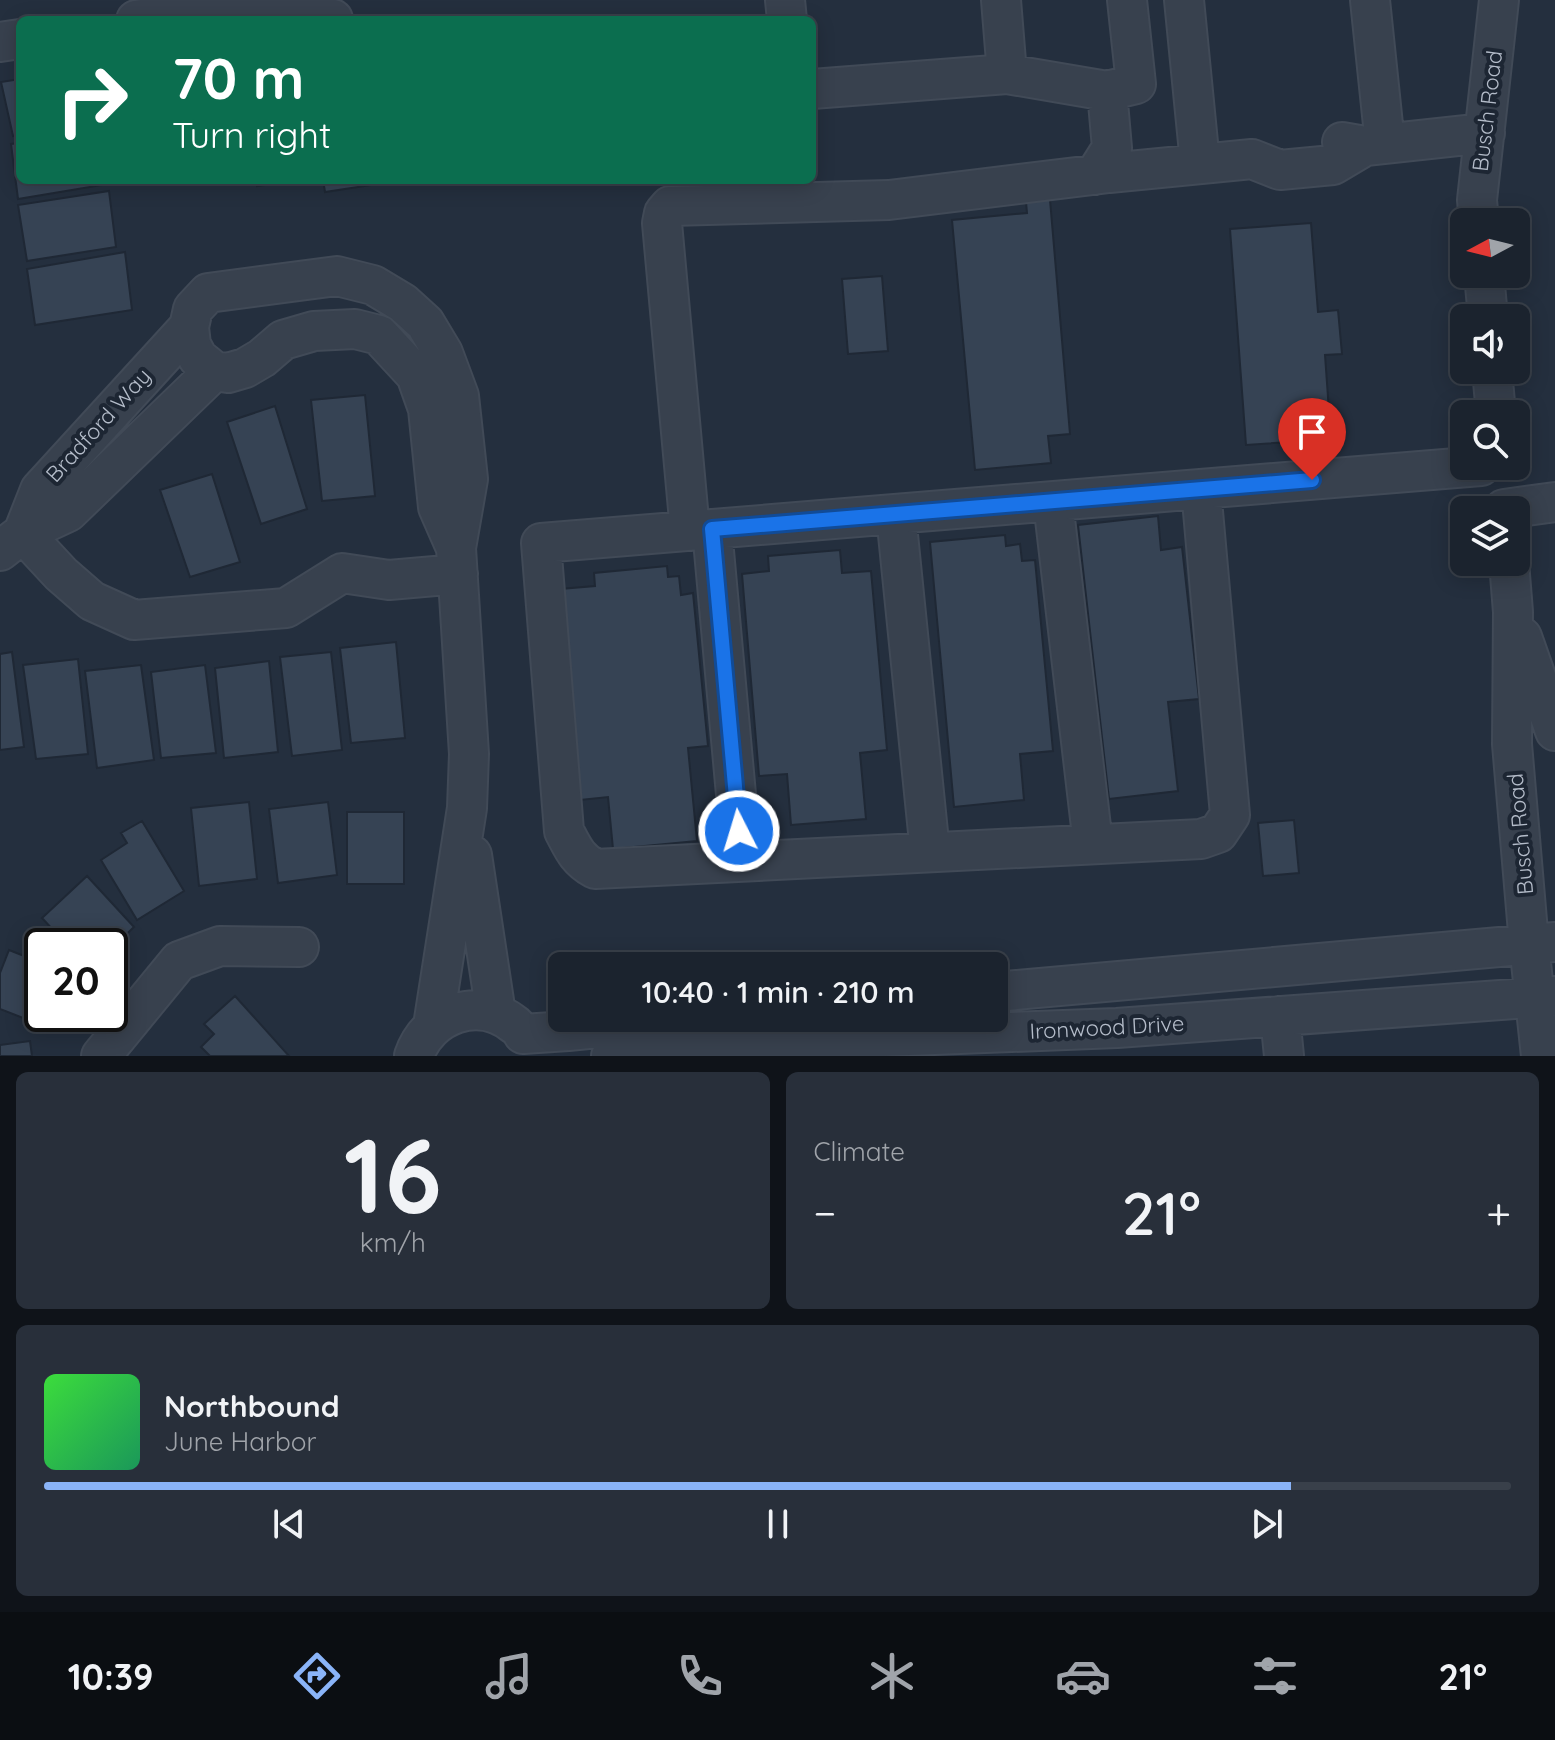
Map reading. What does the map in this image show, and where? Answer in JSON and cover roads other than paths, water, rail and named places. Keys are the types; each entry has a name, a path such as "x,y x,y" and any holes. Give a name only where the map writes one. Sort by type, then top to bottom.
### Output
{"street":[{"path":"1001,0 1007,74"},
{"path":"816,89 1007,74 1107,91 1136,84 1127,0"},
{"path":"1184,0 1200,163"},
{"path":"1370,0 1375,145"},
{"name":"Busch Road","path":"1478,208 1499,0"},
{"path":"160,16 238,3 315,16"},
{"path":"1095,175 1112,148 1107,91"},
{"path":"742,861 662,223 664,213 670,206 889,200 1252,159 1280,170 1333,165 1375,145 1485,133"},
{"name":"Bradford Way","path":"12,542 40,490 189,327 193,309 208,293 337,276 373,285 403,303 425,323 443,353 459,396 468,479 457,561 469,754 467,808 476,891 518,1034"},
{"path":"189,327 191,345 198,358 214,371"},
{"name":"Bradford Way","path":"12,542 68,512 214,371 228,373 245,368 283,340 314,331 355,329 379,335 416,375 428,409 438,507 457,561"},
{"path":"1201,489 1230,815 1218,833 1201,839 595,869 583,862 573,850 564,831 541,543 1450,469"},
{"path":"1053,502 1093,844"},
{"path":"1530,506 1555,502"},
{"path":"896,515 930,852"},
{"path":"12,542 61,574 92,601 134,620 286,608 342,573 389,580 457,561"},
{"name":"Busch Road","path":"1510,576 1513,612 1512,744 1542,943 1545,997 1541,1056"},
{"name":"Busch Road","path":"1513,612 1555,731"},
{"name":"Bradford Way","path":"424,1041 467,808"},
{"name":"Ironwood Drive","path":"1008,991 1542,943"},
{"path":"101,1056 179,961 220,946 299,947"},
{"path":"1111,981 1118,1042"},
{"name":"Ironwood Drive","path":"611,1056 726,1043 1118,1042 1280,1016 1545,997"},
{"path":"424,1041 446,1017 462,1011 479,1010 518,1034 551,1032"},
{"path":"1280,1016 1284,1056"}]}
